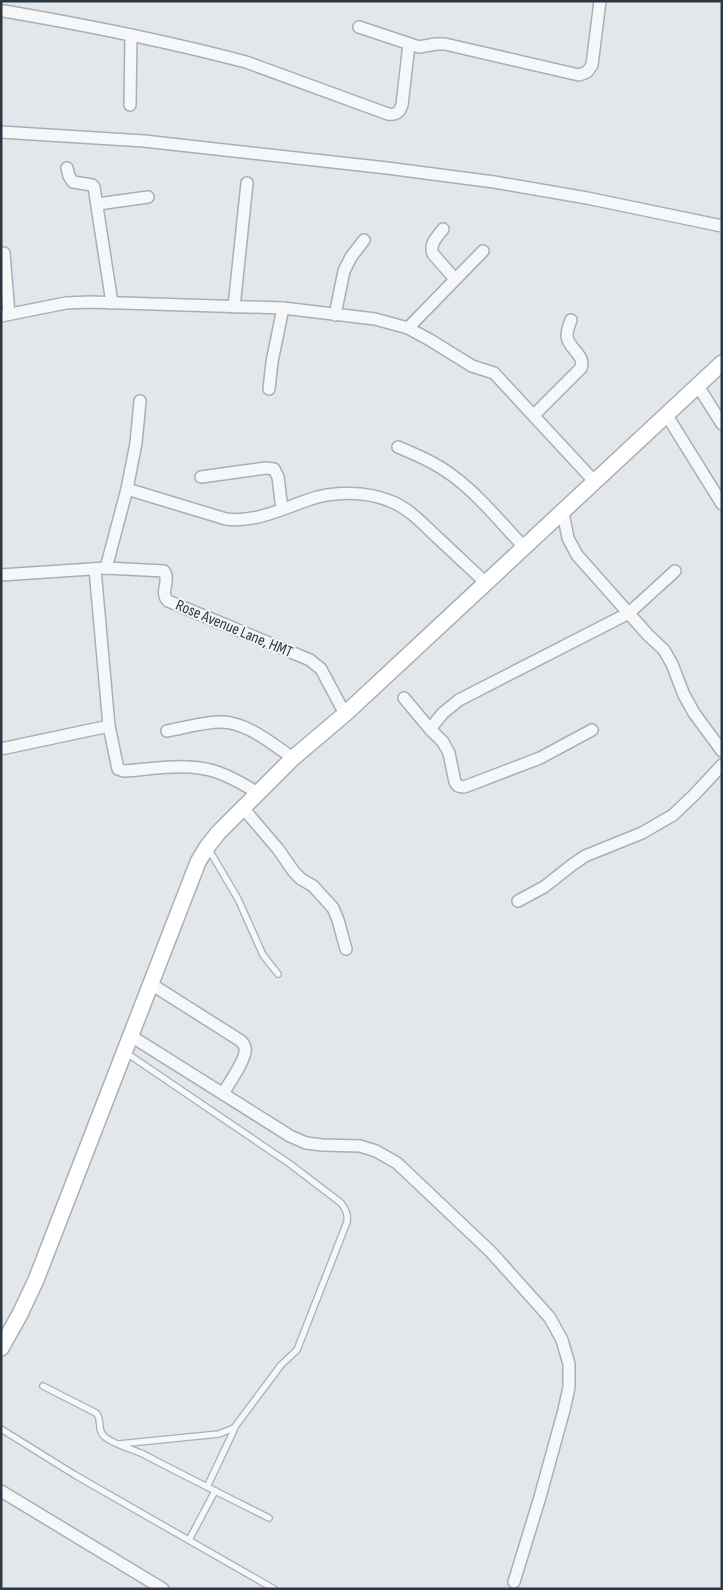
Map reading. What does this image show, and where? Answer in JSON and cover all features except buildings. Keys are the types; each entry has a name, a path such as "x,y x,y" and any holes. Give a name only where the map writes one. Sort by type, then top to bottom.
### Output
{"street":[{"path":"360,27 419,47 444,44 579,75 587,72 592,64 600,1"},
{"path":"5,10 192,48 246,62 388,114 399,112 402,105 409,44"},
{"path":"130,105 131,35"},
{"path":"1,132 144,141 397,169 568,194 722,226"},
{"path":"68,168 69,176 73,182 94,187 112,303"},
{"path":"234,307 247,183"},
{"path":"98,204 148,197"},
{"path":"443,229 432,244 431,250 455,279"},
{"path":"335,315 344,271 364,240"},
{"path":"408,328 483,251"},
{"path":"4,254 5,315 66,303 90,302 283,308 375,319 408,328 472,366 494,373 595,482"},
{"path":"269,389 272,362 283,308"},
{"path":"534,415 583,364 581,358 569,344 567,337 567,330 571,320"},
{"path":"2,1344 20,1314 36,1280 198,862 207,847 293,758 345,714 722,363"},
{"path":"698,386 722,424"},
{"path":"140,401 136,443 126,489 100,569 109,726 116,765 120,771 176,767 200,768 228,776 258,793"},
{"path":"666,414 722,504"},
{"path":"398,447 432,463 453,476 475,495 524,547"},
{"path":"202,477 266,468 274,469 278,477 282,509"},
{"path":"126,489 226,519 245,519 311,499 338,494 364,494 391,501 415,516 486,583"},
{"path":"563,512 568,538 577,555 628,613 664,650 694,713 722,752"},
{"name":"Rose Avenue Lane, HMT","path":"1,575 100,569 164,571 167,574 164,593 168,601 310,660 320,669 345,714"},
{"path":"430,729 443,713 459,700 628,613 675,571"},
{"path":"404,698 443,742 449,753 455,782 458,786 464,786 540,758 592,730"},
{"path":"167,731 222,722 248,729 293,758"},
{"path":"1,749 109,726"},
{"path":"518,901 544,887 585,856 642,833 672,815 695,794 722,764"},
{"path":"243,808 278,849 294,872 313,886 333,908 346,949"},
{"path":"151,984 245,1045 243,1059 223,1094"},
{"path":"131,1036 290,1136 306,1143 360,1146 376,1151 396,1163 491,1252 550,1318 562,1340 569,1364 569,1387 514,1582"},
{"path":"1,1491 162,1589"}],"lane":[{"path":"207,847 238,899 263,955 278,974"},
{"path":"125,1052 290,1164 341,1203 346,1210 347,1222 297,1350 281,1366 234,1428 207,1487"},
{"path":"43,1386 96,1413 100,1419 99,1428 103,1435 270,1518"},
{"path":"119,1444 219,1434 234,1428"},
{"path":"1,1429 274,1589"},
{"path":"189,1540 215,1491"}]}
